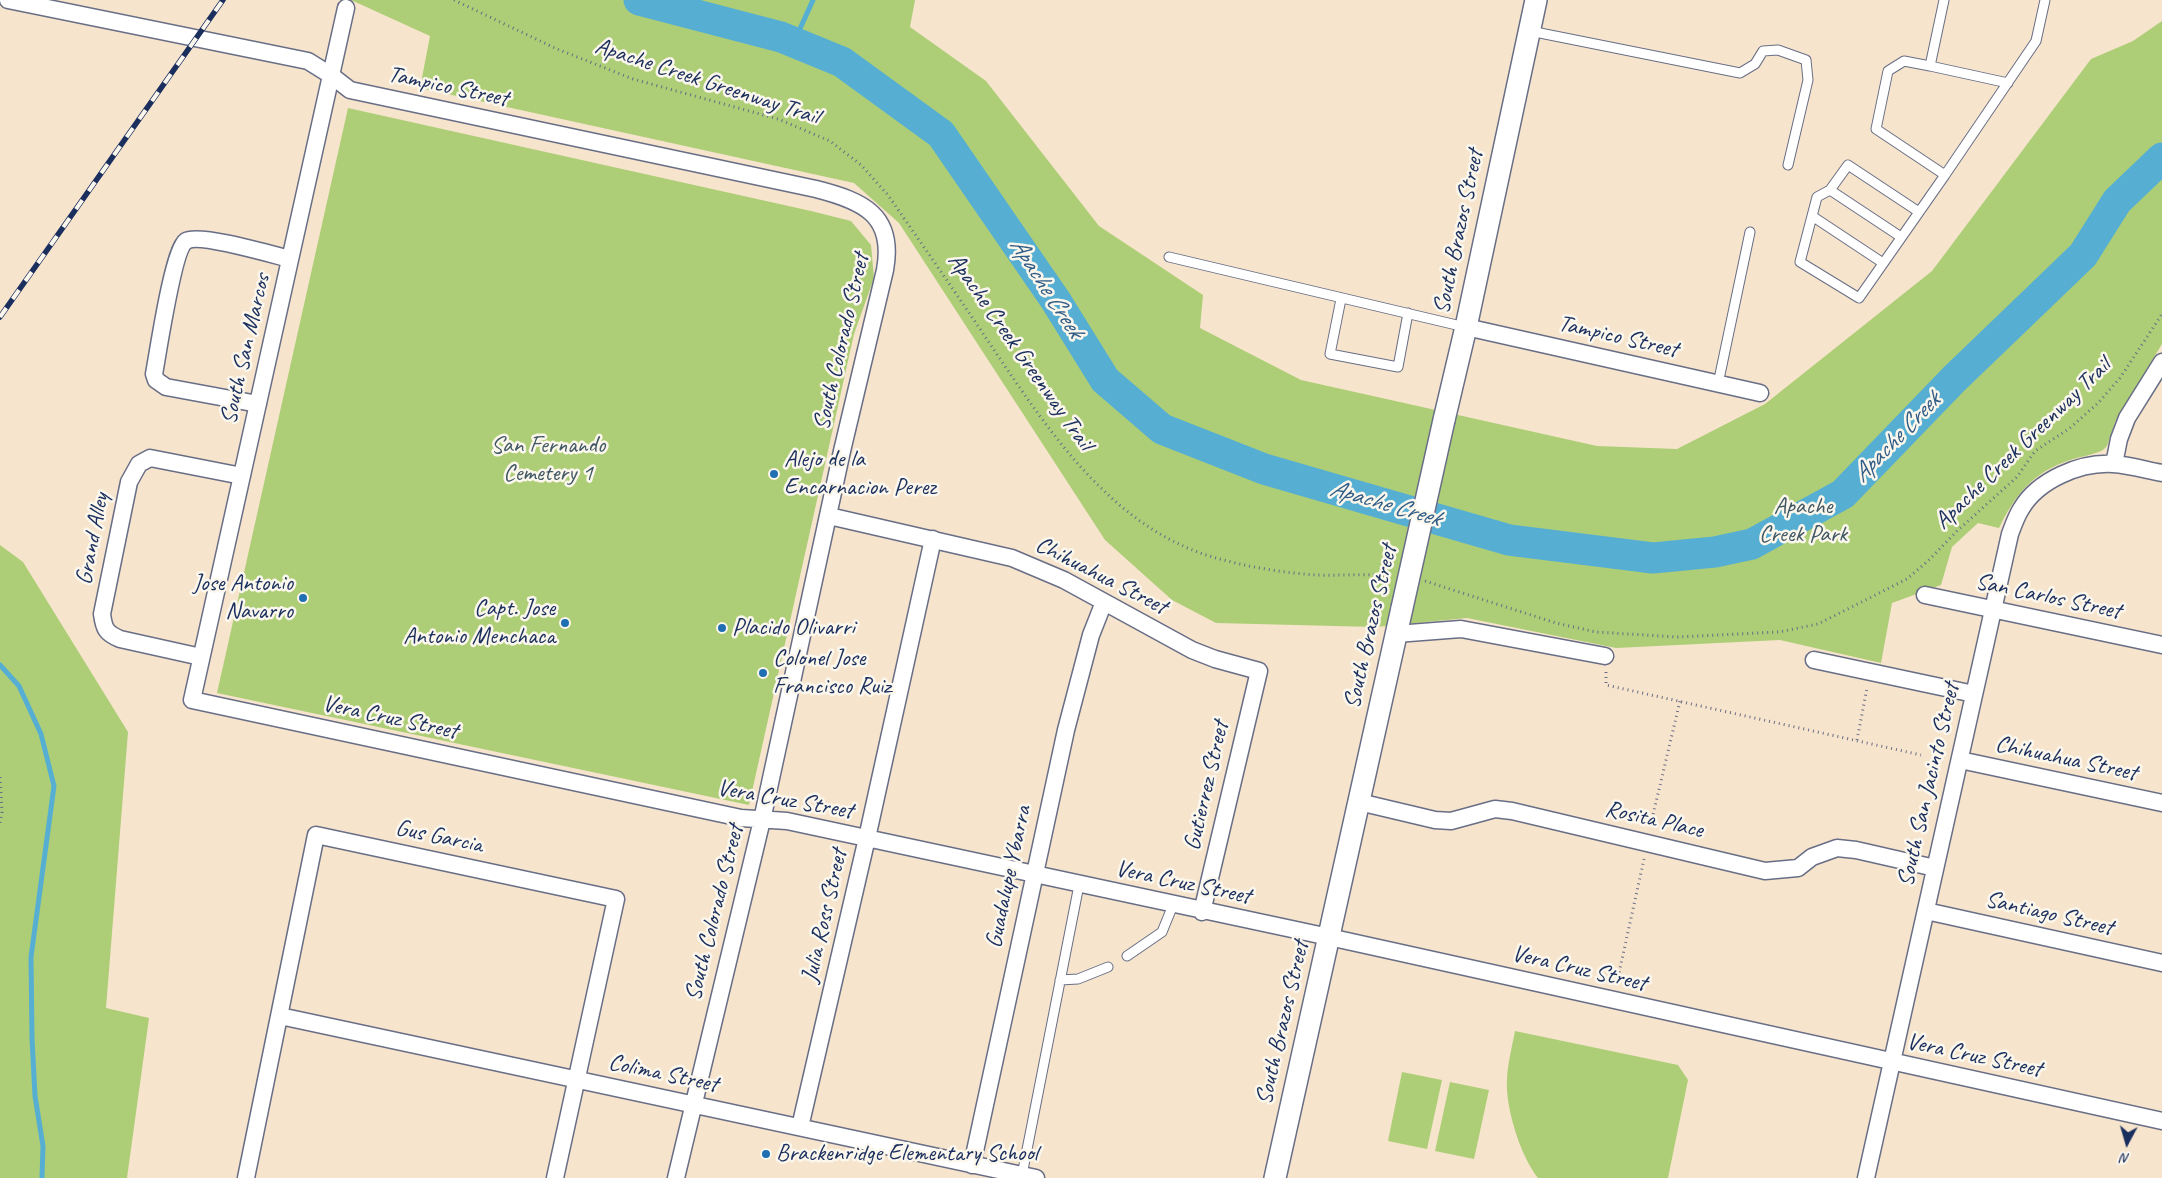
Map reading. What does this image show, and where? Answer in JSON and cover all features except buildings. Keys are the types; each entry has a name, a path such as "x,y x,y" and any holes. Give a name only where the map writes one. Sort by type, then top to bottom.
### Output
{"street":[{"name":"Tampico Street","path":"8,0 308,61 350,90 846,197 864,207 877,220"},
{"name":"South Brazos Street","path":"1275,1178 1466,327 1536,0"},
{"name":"South San Marcos","path":"192,700 346,8"},
{"name":"South Colorado Street","path":"676,1178 762,820 888,254 887,238 877,220"},
{"path":"258,404 166,387 156,380 154,374 171,284 180,250 186,241 192,239 221,242 290,259"},
{"name":"Tampico Street","path":"1466,327 1760,393"},
{"path":"2162,362 2127,418 2119,439 2114,464 2162,473"},
{"name":"Grand Alley","path":"201,657 120,639 103,628 102,614 129,482 139,464 150,458 242,476"},
{"name":"South San Jacinto Street","path":"1866,1178 2010,534 2021,509 2032,494 2044,484 2072,470 2097,464 2114,464"},
{"name":"Chihuahua Street","path":"829,516 1012,558 1064,580 1192,650 1215,659 1259,671"},
{"name":"Julia Ross Street","path":"800,1127 867,838 933,539"},
{"name":"San Carlos Street","path":"1925,595 2162,645"},
{"name":"Guadalupe Ybarra","path":"972,1165 1066,730 1091,635 1104,602"},
{"path":"1396,634 1462,629 1605,656"},
{"path":"1814,660 1974,694"},
{"name":"Gutierrez Street","path":"1202,912 1259,671"},
{"name":"Vera Cruz Street","path":"192,700 741,818 787,821 867,838 1202,912 1329,937 2162,1121"},
{"name":"Chihuahua Street","path":"1960,760 2162,803"},
{"name":"Rosita Place","path":"1358,802 1435,820 1452,821 1495,809 1512,811 1765,871 1798,868 1812,857 1837,848 1856,850 1935,868"},
{"name":"Gus Garcia","path":"246,1178 316,835 616,899 555,1178"},
{"name":"Santiago Street","path":"1926,911 2162,963"},
{"name":"Colima Street","path":"280,1016 1028,1177"}],"lane":[{"path":"1930,66 1944,0"},
{"path":"1919,212 1848,165 1830,190 1817,197 1800,262 1859,298 1945,175 2036,42 2045,0"},
{"path":"1529,31 1740,73 1755,64 1763,52 1778,50 1806,60 1808,80 1788,165"},
{"path":"1945,175 1876,129 1888,71 1904,61 2008,83"},
{"path":"1830,190 1901,237"},
{"path":"1812,216 1883,263"},
{"path":"1718,384 1750,232"},
{"path":"1169,257 1466,327"},
{"path":"1341,299 1330,354 1398,367 1408,314"},
{"path":"1028,1177 1060,980 1079,885"},
{"path":"1126,956 1162,932 1173,905"},
{"path":"1060,980 1078,979 1108,967"}],"path":[{"name":"Apache Creek Greenway Trail","path":"454,0 557,49 633,79 778,119 830,141 853,159 888,195 1046,425 1081,468 1122,507 1159,535 1215,558 1277,570 1317,574 1371,574 1400,577"},
{"name":"Apache Creek Greenway Trail","path":"1420,580 1556,623 1596,632 1677,637 1780,632 1818,624 1907,579 1928,562 1957,531 2017,477 2035,451 2070,428 2098,403 2120,378 2162,314"},
{"path":"1606,685 1921,755"},
{"path":"1857,740 1867,688 1875,689"},
{"path":"1652,819 1680,701"},
{"path":"0,777 2,812 0,823"},
{"path":"1617,982 1644,856"}],"green space":[{"name":"Apache Creek Park","path":"351,0 915,0 910,27 986,81 1099,226 1203,295 1200,328 1301,380 1597,446 1677,449 1765,404 1932,271 2091,59 2133,41 2162,21 2162,344 2115,422 2107,446 2103,450 2057,465 2035,478 2019,495 1999,528 1978,523 1952,547 1941,585 1892,603 1881,663 1780,640 1616,648 1467,618 1375,627 1216,623 1172,600 1105,540 899,223 854,183 420,88 430,36"},
{"name":"San Fernando Cemetery 1","path":"348,108 851,221 871,245 874,278 854,334 749,805 217,693"},
{"path":"0,545 23,562 128,732 106,1008 149,1018 127,1178 0,1178"},
{"path":"1515,1031 1678,1065 1688,1080 1668,1178 1538,1178 1525,1157 1508,1103 1509,1060"},
{"path":"1402,1072 1442,1080 1427,1149 1388,1141"},
{"path":"1450,1082 1489,1090 1474,1159 1435,1151"}],"waterway":[{"name":"Apache Creek","path":"639,0 781,37 842,62 941,134 1056,301 1105,380 1162,429 1264,469 1509,540 1653,558 1715,552 1752,544 1843,494 1954,379 2083,255 2117,201 2162,158"},
{"path":"794,42 813,0"},
{"path":"0,665 19,686 41,734 54,786 31,957 32,1038 35,1096 43,1146 42,1178"}],"railway":[{"path":"0,317 223,0"}],"place":[{"name":"Alejo de la Encarnacion Perez","path":"774,474"},
{"name":"Jose Antonio Navarro","path":"303,598"},
{"name":"Capt. Jose Antonio Menchaca","path":"565,623"},
{"name":"Placido Olivarri","path":"722,628"},
{"name":"Colonel Jose Francisco Ruiz","path":"763,673"},
{"name":"Brackenridge Elementary School","path":"766,1154"}]}
